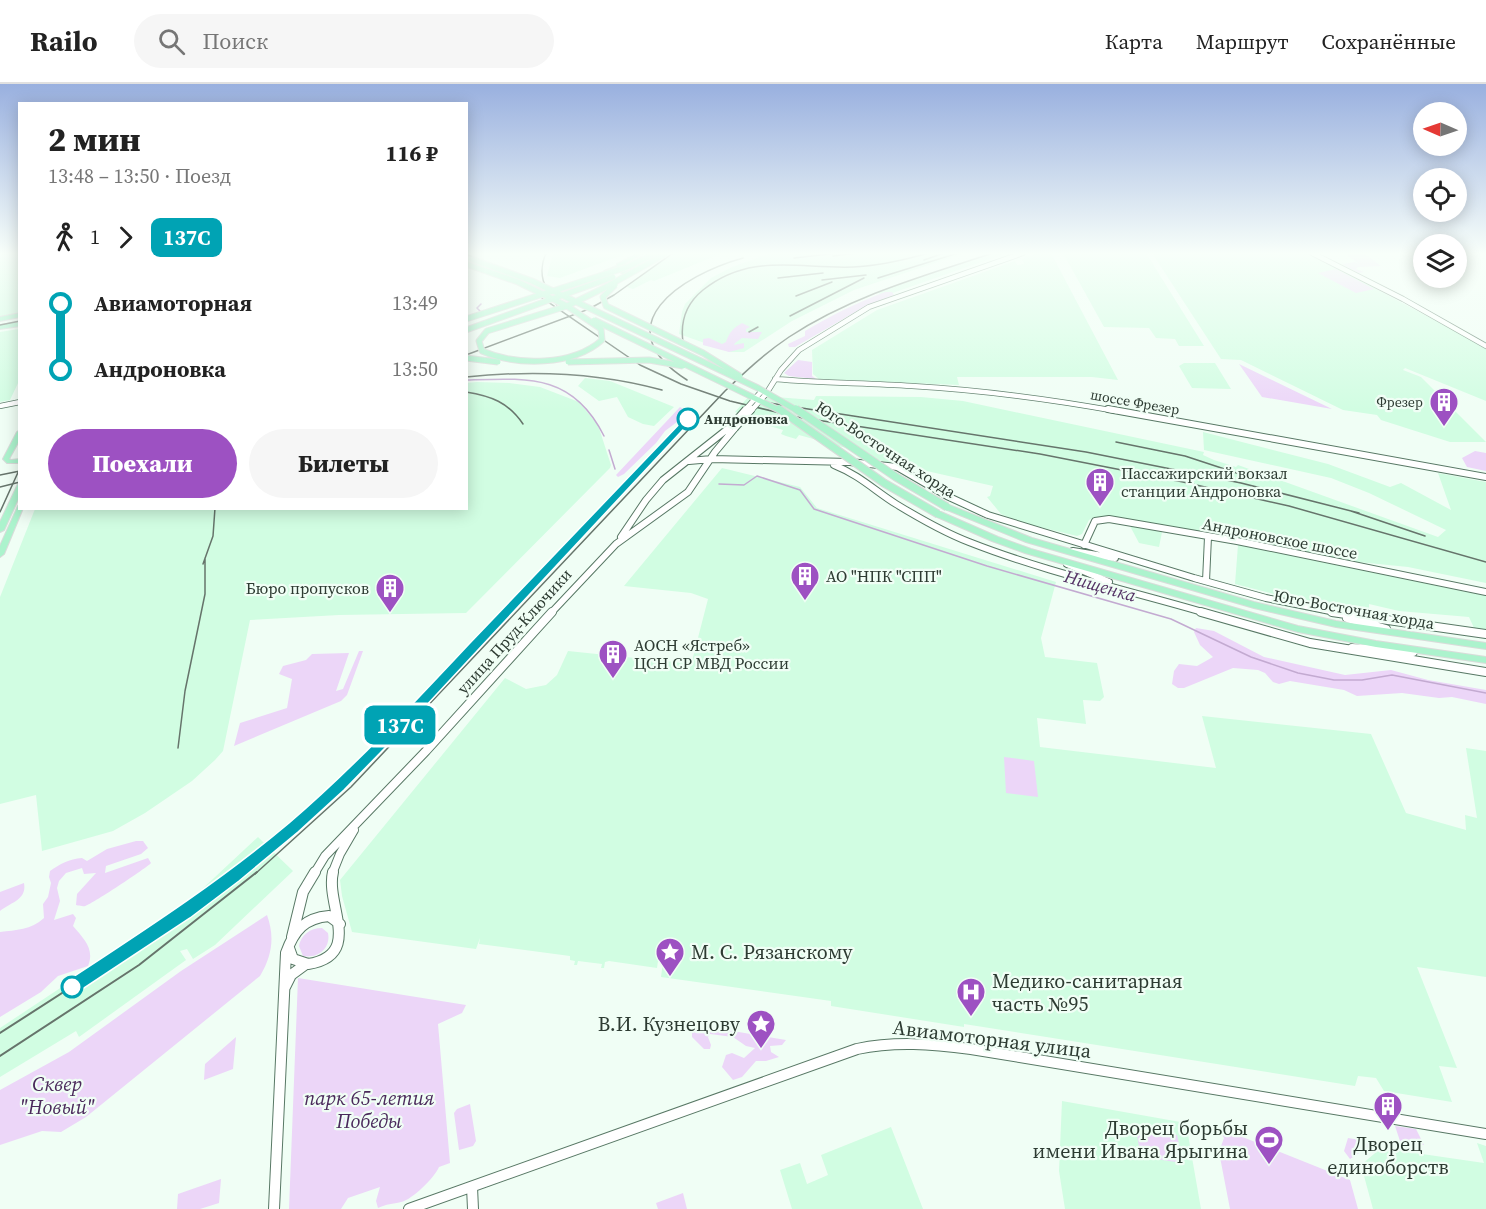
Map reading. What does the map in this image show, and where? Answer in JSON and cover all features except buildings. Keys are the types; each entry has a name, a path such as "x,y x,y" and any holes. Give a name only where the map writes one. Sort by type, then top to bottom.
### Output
{"main road":[{"path":"468,315 494,306"},
{"path":"468,315 500,306"},
{"path":"468,329 535,306"},
{"path":"563,306 572,310 601,329 602,340 597,346 588,352 562,359 509,358 487,355 479,346 481,336 495,327 557,309 564,306"},
{"name":"Юго-Восточная хорда","path":"583,306 813,419 896,477 947,507 998,529 1294,616 1486,646"},
{"path":"606,306 732,369 761,392"},
{"name":"Юго-Восточная хорда","path":"572,310 715,376 776,407 884,483 938,514 995,539 1298,629 1376,644 1486,660"},
{"path":"0,320 18,317"},
{"path":"0,329 18,325"},
{"path":"468,358 512,363 649,360 679,364 715,376"},
{"path":"18,436 6,459 9,462 18,461"},
{"path":"0,530 18,490"},
{"path":"0,554 19,510"}],"street":[{"path":"733,427 761,392 776,379 802,348 873,306"},
{"path":"1414,306 1486,346"},
{"name":"шоссе Фрезер","path":"776,379 827,384 922,387 1079,404 1486,477"},
{"path":"0,406 18,402"},
{"name":"улица Пруд-Ключики","path":"616,544 688,492 733,427"},
{"name":"улица Пруд-Ключики","path":"274,1209 285,987 283,974 299,903 315,870 325,856 426,751 566,595 616,544 655,489 733,427"},
{"path":"689,461 712,459 875,464 904,470 947,496 988,514 1206,581 1406,635"},
{"path":"820,462 848,469 911,513 969,542 1029,562 1271,634 1319,645 1486,672"},
{"path":"863,480 860,474 862,469 875,464"},
{"name":"Андроновское шоссе","path":"1084,545 1095,521 1103,519 1208,537 1486,592"},
{"path":"1206,581 1208,537"},
{"path":"1062,549 1144,563"},
{"path":"1051,557 1139,595"},
{"path":"1309,608 1486,634"},
{"path":"1319,645 1442,654"},
{"name":"улица Пруд-Ключики","path":"340,924 334,908 331,882 340,852 362,818"},
{"path":"285,987 291,975 306,964 321,960 336,948 340,940 340,924 329,916 321,915 304,922 290,941 293,959 306,964"},
{"name":"Авиамоторная улица","path":"410,1209 860,1048 879,1044 956,1048 1122,1072 1332,1110 1486,1134"},
{"path":"472,1187 473,1209"}],"shaded area":[{"path":"0,306 18,306 18,312 0,318"},
{"path":"684,306 823,306 792,321 744,352 730,352 679,334"},
{"path":"890,306 1079,306 1118,380 1092,377 957,377 959,385 819,379 813,374 812,350 877,310"},
{"path":"1092,306 1179,306 1204,346 1179,346 1175,339 1156,338 1149,328 1104,327"},
{"path":"1186,306 1407,306 1486,349 1486,401 1405,368 1403,370 1421,377 1486,442 1450,442 1381,420 1377,415 1343,410 1241,360 1221,359"},
{"path":"18,329 18,383 10,400 0,402 0,332"},
{"path":"1184,363 1215,363 1231,389 1192,388 1179,366"},
{"path":"585,378 610,381 674,407 654,426 643,424 628,417 617,397 599,401 578,386"},
{"path":"468,383 509,383 540,387 579,402 598,425 610,468 466,613 339,615 250,620 223,751 215,760 192,781 145,813 113,831 42,851 36,795 0,804 0,597 35,510 468,510"},
{"path":"750,395 814,400 816,396 921,397 963,401 1204,452 1203,455 1214,460 1236,467 1238,465 1438,537 1446,530 1369,493 1331,478 1204,450 1203,432 1328,464 1390,487 1401,483 1451,510 1438,473 1486,482 1486,583 1408,567 1328,559 1234,537 1106,517 1094,517 1089,520 1082,534 1077,536 1023,523 1001,514 987,497 990,496 993,486 856,455 857,451 799,435 796,439 781,434 783,430 747,419 749,417 735,412"},
{"path":"722,468 800,487 817,508 1056,582 1041,638 1045,657 1097,663 1104,697 1100,701 1083,700 1086,724 1037,718 1040,747 1216,768 1202,716 1371,734 1406,813 1466,830 1465,815 1477,818 1466,748 1486,751 1486,977 1417,967 1457,1068 1439,1066 1452,1102 1384,1091 1376,1078 1358,1076 1355,1086 964,1024 964,1027 831,1006 831,1001 661,977 663,962 658,961 657,968 609,961 605,962 604,968 601,968 602,964 578,961 577,965 574,965 575,961 570,960 570,956 479,944 480,938 476,949 352,932 340,880 505,678 526,689 546,685 557,675 568,651 683,663 692,661 708,599 691,593 624,586"},
{"path":"1130,526 1162,532 1159,547 1139,543"},
{"path":"1238,545 1486,596 1486,630 1474,628 1469,617 1399,611 1369,604 1369,612 1336,610 1235,584"},
{"path":"258,837 293,871 215,945 193,959 187,949 180,951 186,960 79,1037 76,1031 0,1077 0,1028 184,906"},
{"path":"1062,1101 1186,1123 1201,1209 1065,1209 1059,1171"},
{"path":"891,1127 923,1209 792,1209 780,1170 800,1163 807,1184 828,1175 821,1155"},
{"path":"1477,1143 1486,1146 1486,1209 1373,1209 1361,1165 1381,1148 1484,1163"}],"green space":[{"path":"853,306 868,306 795,347 789,347 788,344 805,336 805,331"},
{"path":"742,323 750,327 746,329 746,332 762,332 758,339 742,338 734,345 744,343 744,348 729,352 703,345 703,339 709,338 722,344 726,342 732,331"},
{"path":"798,360 812,362 812,376 816,379 789,376 784,373"},
{"path":"1239,364 1332,409 1262,397"},
{"path":"680,407 683,409 677,422 665,431 624,474 618,477 616,475"},
{"path":"1475,451 1486,453 1486,471 1467,467 1462,458"},
{"path":"1196,628 1214,631 1264,657 1345,675 1391,670 1428,680 1486,690 1486,704 1452,697 1439,698 1402,693 1357,696 1344,690 1290,681 1279,684 1258,670 1233,668 1184,688 1178,688 1172,684 1174,671 1179,664 1197,666 1213,657 1200,645 1194,632"},
{"path":"359,651 363,651 347,695 341,701 234,746 240,723 287,708 292,679 279,674 283,666 306,660 312,654 349,653 336,691 343,689"},
{"path":"1004,757 1034,761 1038,797 1006,793"},
{"path":"143,841 148,848 141,854 106,866 105,873 148,858 151,863 89,904 76,905 77,894 96,873 84,874 82,868 66,873 59,881 57,888 60,901 54,920 73,914 76,918 73,926 89,949 88,966 58,976 41,992 0,1017 0,932 29,927 44,918 43,904 48,897 51,883 50,871 54,868 73,859 82,858 87,861 107,849"},
{"path":"24,883 21,897 0,911 0,892"},
{"name":"Сквер \"Новый\"","path":"267,915 271,931 271,946 260,976 86,1117 61,1132 42,1131 0,1145 0,1090 69,1052 181,971"},
{"path":"322,928 328,933 325,948 314,956 303,956 299,946 304,935"},
{"name":"парк 65-летия Победы","path":"298,978 466,1005 462,1013 438,1024 450,1163 439,1167 423,1188 406,1200 378,1208 376,1201 380,1187 348,1198 341,1209 289,1209"},
{"path":"697,1024 786,1040 782,1045 770,1046 771,1052 779,1057 756,1061 742,1077 733,1080 722,1067 726,1055 732,1053 744,1058 755,1048 746,1046 733,1037 710,1034 708,1037 710,1049 704,1049 692,1037 692,1031"},
{"path":"236,1037 233,1069 204,1080 205,1064"},
{"path":"470,1104 476,1141 473,1146 459,1150 454,1113 457,1109"},
{"path":"1395,1126 1416,1129 1424,1145 1400,1141"},
{"path":"1136,1130 1177,1135 1183,1163 1141,1157"},
{"name":"Дворец борьбы имени Ивана Ярыгина","path":"1219,1130 1230,1132 1350,1180 1358,1209 1230,1209 1219,1152 1224,1138"},
{"path":"1348,1138 1373,1142 1373,1144 1350,1159 1344,1151"},
{"path":"221,1179 219,1203 200,1209 177,1209 178,1194"},
{"path":"683,1193 687,1209 658,1209 656,1203"}],"waterway":[{"name":"Нищенка","path":"480,306 477,308 480,311"},
{"name":"Нищенка","path":"468,380 510,379 547,384 578,401 592,416 604,436"},
{"name":"Нищенка","path":"609,450 615,469"},
{"name":"Нищенка","path":"719,484 744,485 757,476 800,490 814,509 987,566 1171,619 1251,657 1298,673 1334,680 1362,680 1392,675 1486,693"}],"tram line":[{"path":"0,325 18,321"},
{"path":"0,512 18,472"}],"railway":[{"path":"553,306 569,316"},
{"path":"569,316 595,306"},
{"path":"660,306 651,322 651,341 662,360 687,380"},
{"path":"683,342 684,320 690,306"},
{"path":"790,316 810,306"},
{"path":"719,397 763,356 789,337 846,306"},
{"path":"468,354 569,316"},
{"path":"569,316 640,365 681,384 719,397"},
{"path":"749,332 758,327"},
{"path":"468,377 565,374 613,379 662,390"},
{"path":"468,392 505,405 523,424"},
{"path":"255,874 351,787 719,397"},
{"path":"719,397 797,417 1040,454 1183,482 1289,506 1486,562"},
{"path":"763,402 1086,452 1241,483 1359,513"},
{"path":"1116,442 1185,456 1255,479"},
{"path":"0,475 18,471"},
{"path":"0,487 18,482"},
{"path":"205,558 213,536 215,510"},
{"path":"1351,511 1425,536"},
{"path":"178,748 185,691 205,594 205,558"},
{"path":"203,564 205,558"},
{"path":"236,874 306,817 345,780"},
{"path":"0,1033 135,946 238,872"},
{"path":"0,1056 139,965 257,872"}],"train":[{"name":"137С","path":"72,987 184,913 294,828 419,706 688,419"}],"place":[{"name":"Андроновка","path":"688,419"},
{"name":"Фрезер","path":"1444,428"},
{"name":"Пассажирский вокзал станции Андроновка","path":"1100,508"},
{"name":"АО \"НПК \"СПП\"","path":"805,602"},
{"name":"Бюро пропусков","path":"390,614"},
{"name":"АОСН «Ястреб» ЦСН СР МВД России","path":"613,680"},
{"name":"М. С. Рязанскому","path":"670,978"},
{"name":"Медико-санитарная часть №95","path":"971,1018"},
{"name":"В.И. Кузнецову","path":"761,1050"},
{"name":"Дворец единоборств","path":"1388,1132"},
{"name":"Дворец борьбы имени Ивана Ярыгина","path":"1269,1166"}]}
